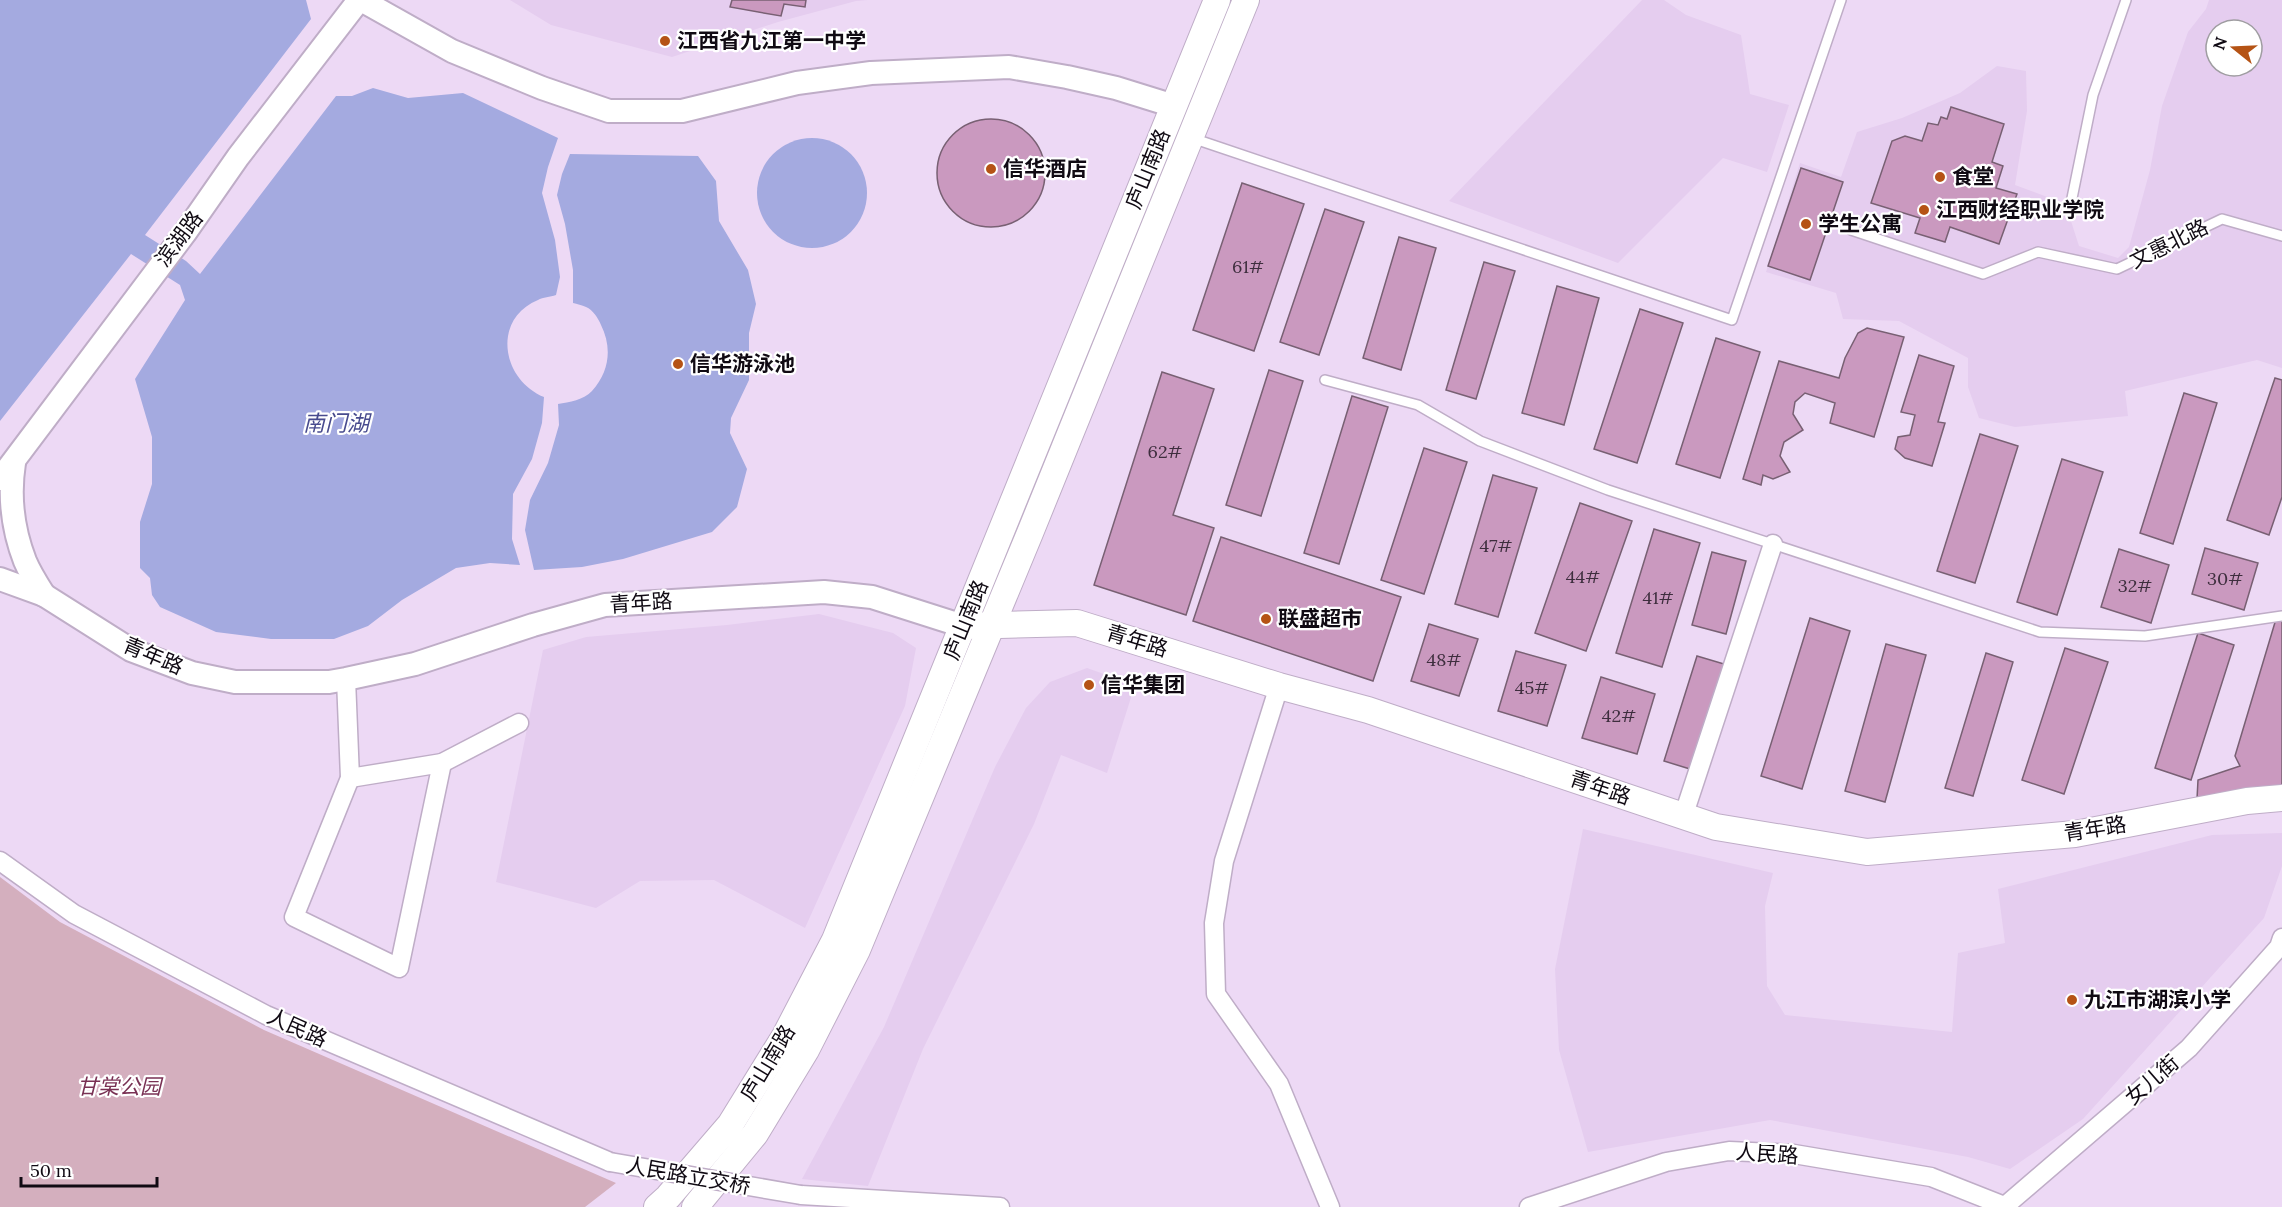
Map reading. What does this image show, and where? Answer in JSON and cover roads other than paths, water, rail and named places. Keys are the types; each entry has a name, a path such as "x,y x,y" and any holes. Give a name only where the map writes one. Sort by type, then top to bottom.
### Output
{"main road":[{"name":"庐山南路","path":"657,1207 730,1125 785,1036 835,940 1217,0"},
{"name":"庐山南路","path":"695,1207 755,1134 806,1050 857,950 1246,0"},
{"name":"青年路","path":"963,626 1077,623 1279,686 1368,710 1716,828 1867,852 2075,834 2247,801 2282,798"}],"street":[{"path":"360,0 452,51 542,88 609,111 682,111 797,83 872,73 1009,67 1097,84 1174,106"},
{"name":"滨湖路","path":"7,471 185,233 245,148 360,0"},
{"path":"7,471 15,525 25,562 44,595"},
{"path":"1683,817 1773,544"},
{"name":"青年路","path":"0,579 44,595 131,651 192,673 235,682 329,682 346,679 415,664 605,604 824,592 872,597 963,626"},
{"path":"346,679 350,778 294,917 399,968 442,763"},
{"path":"1279,686 1224,861 1214,923 1216,994 1280,1084 1330,1207"},
{"path":"350,778 442,763 519,723"},
{"name":"人民路","path":"0,861 74,914 266,1015 610,1162"},
{"name":"女儿街","path":"2006,1206 2189,1048 2279,947 2282,938"},
{"name":"人民路","path":"1529,1207 1666,1162 1729,1151 1794,1154 1931,1177 2006,1206"},
{"name":"人民路立交桥","path":"610,1162 801,1195 1000,1207"}],"lane":[{"path":"1190,137 1732,320 1841,0"},
{"path":"2071,203 2093,96 2126,0"},
{"name":"文惠北路","path":"1851,230 1983,274 2038,252 2117,269 2222,219 2282,236"},
{"path":"1325,380 1418,405 1480,441 1608,490 2040,632 2145,636 2282,616"}],"water":[{"name":"南门湖","path":"0,0 306,0 311,19 145,235 186,261 200,274 336,96 352,96 373,88 408,98 463,93 558,138 542,193 555,240 560,277 556,295 540,299 523,309 513,321 508,334 511,363 518,377 544,397 542,423 532,459 513,494 512,539 520,565 490,563 456,568 402,600 368,626 334,639 271,639 216,632 160,607 152,595 150,578 140,568 140,522 152,484 152,437 135,379 185,300 180,285 131,254 0,421"},
{"path":"812,138 833,142 851,154 863,172 867,193 863,214 851,232 833,244 812,248 791,244 773,232 761,214 757,193 761,172 773,154 791,142"},
{"name":"信华游泳池","path":"570,154 698,156 716,181 719,221 748,270 756,304 749,333 749,380 731,418 730,433 747,469 737,507 712,532 623,559 582,567 534,570 525,530 530,500 548,463 559,425 558,404 585,397 592,391 603,375 608,350 605,333 597,317 589,308 573,303 573,270 557,195"}],"place":[{"name":"江西省九江第一中学","path":"665,41"},
{"name":"信华酒店","path":"991,169"},
{"name":"食堂","path":"1940,177"},
{"name":"江西财经职业学院","path":"1924,210"},
{"name":"学生公寓","path":"1806,224"},
{"name":"信华游泳池","path":"678,364"},
{"name":"联盛超市","path":"1266,619"},
{"name":"信华集团","path":"1089,685"},
{"name":"九江市湖滨小学","path":"2072,1000"}],"park label":[{"name":"甘棠公园","path":"119,1087"}]}
